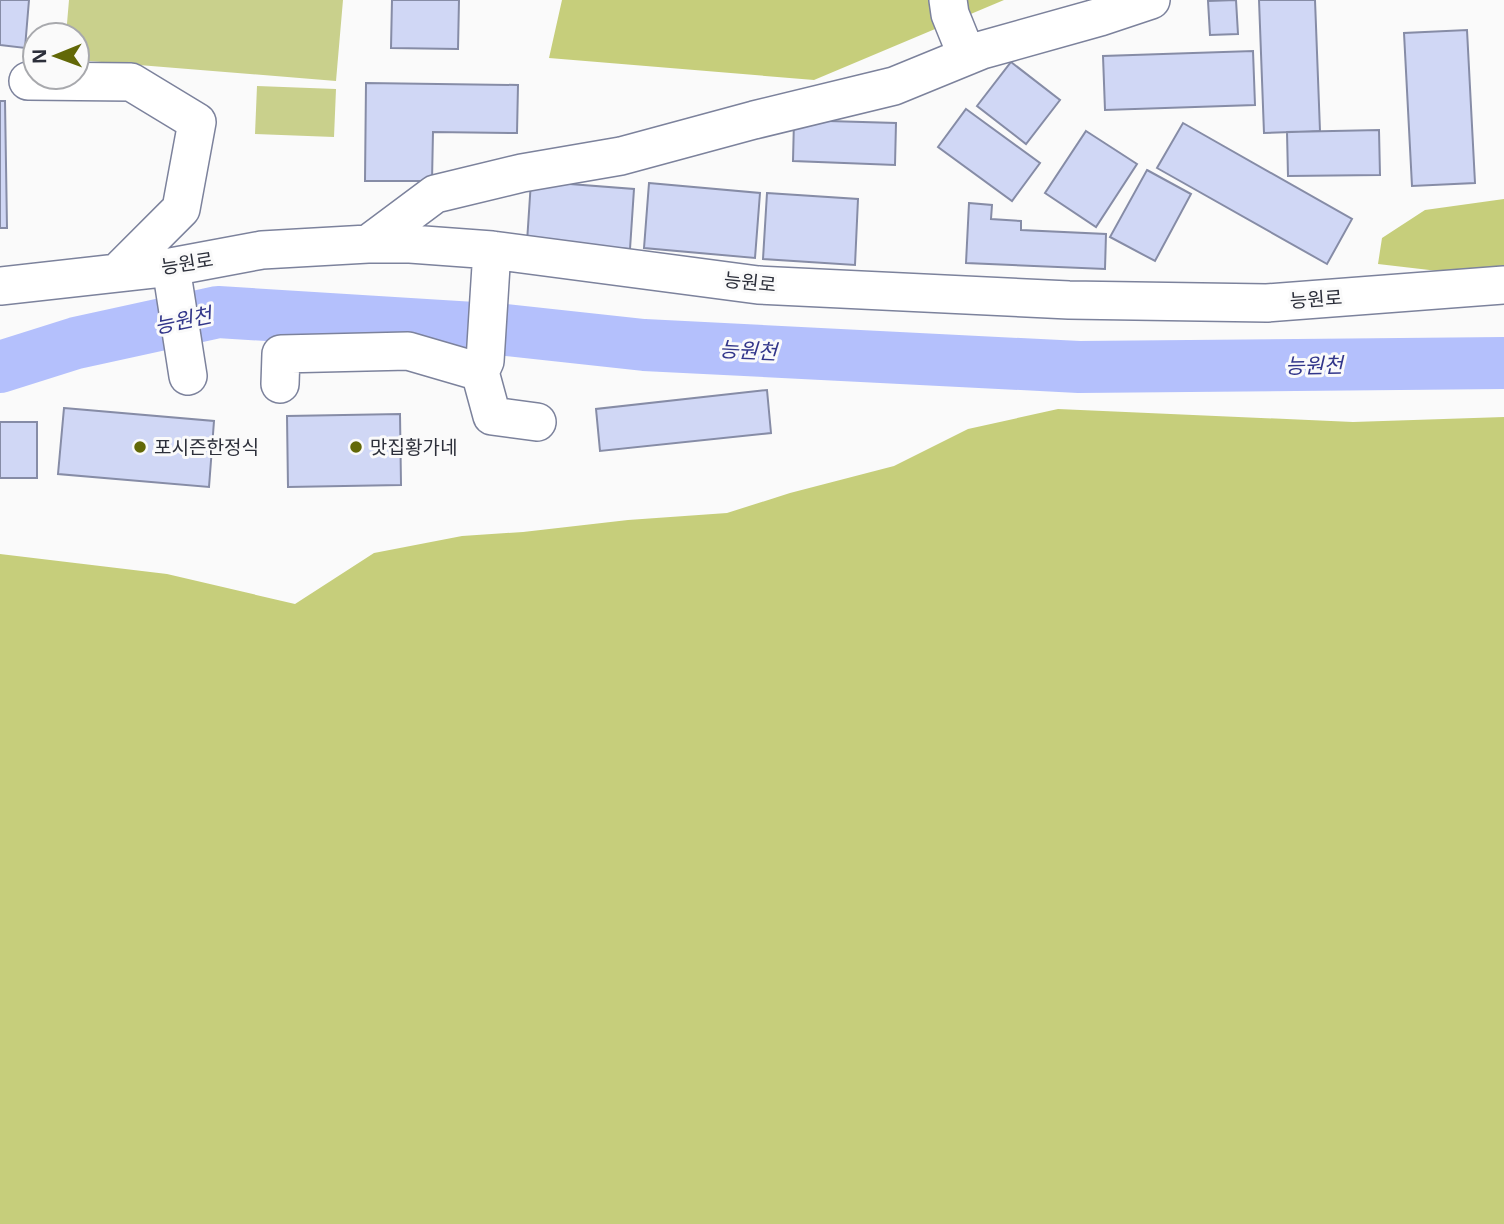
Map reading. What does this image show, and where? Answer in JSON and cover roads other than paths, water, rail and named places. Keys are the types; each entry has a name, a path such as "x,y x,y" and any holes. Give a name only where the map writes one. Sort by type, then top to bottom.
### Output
{"street":[{"path":"948,0 950,14 967,56"},
{"path":"368,244 435,194 523,173 621,156 894,86 967,56 1151,0"},
{"path":"91,82 131,82 197,122 181,209 118,272"},
{"name":"능원로","path":"0,286 118,272 172,269 262,250 368,244 410,244 492,259 758,285 1069,300 1267,303 1504,285"},
{"path":"492,259 482,366 492,416 537,422"},
{"path":"172,269 188,376"},
{"path":"280,384 281,354 408,351 482,366"}],"waterway":[{"name":"능원천","path":"0,367 76,343 218,312 506,330 644,345 1079,367 1504,363"}],"place":[{"name":"포시즌한정식","path":"140,447"},
{"name":"맛집황가네","path":"356,447"}]}
